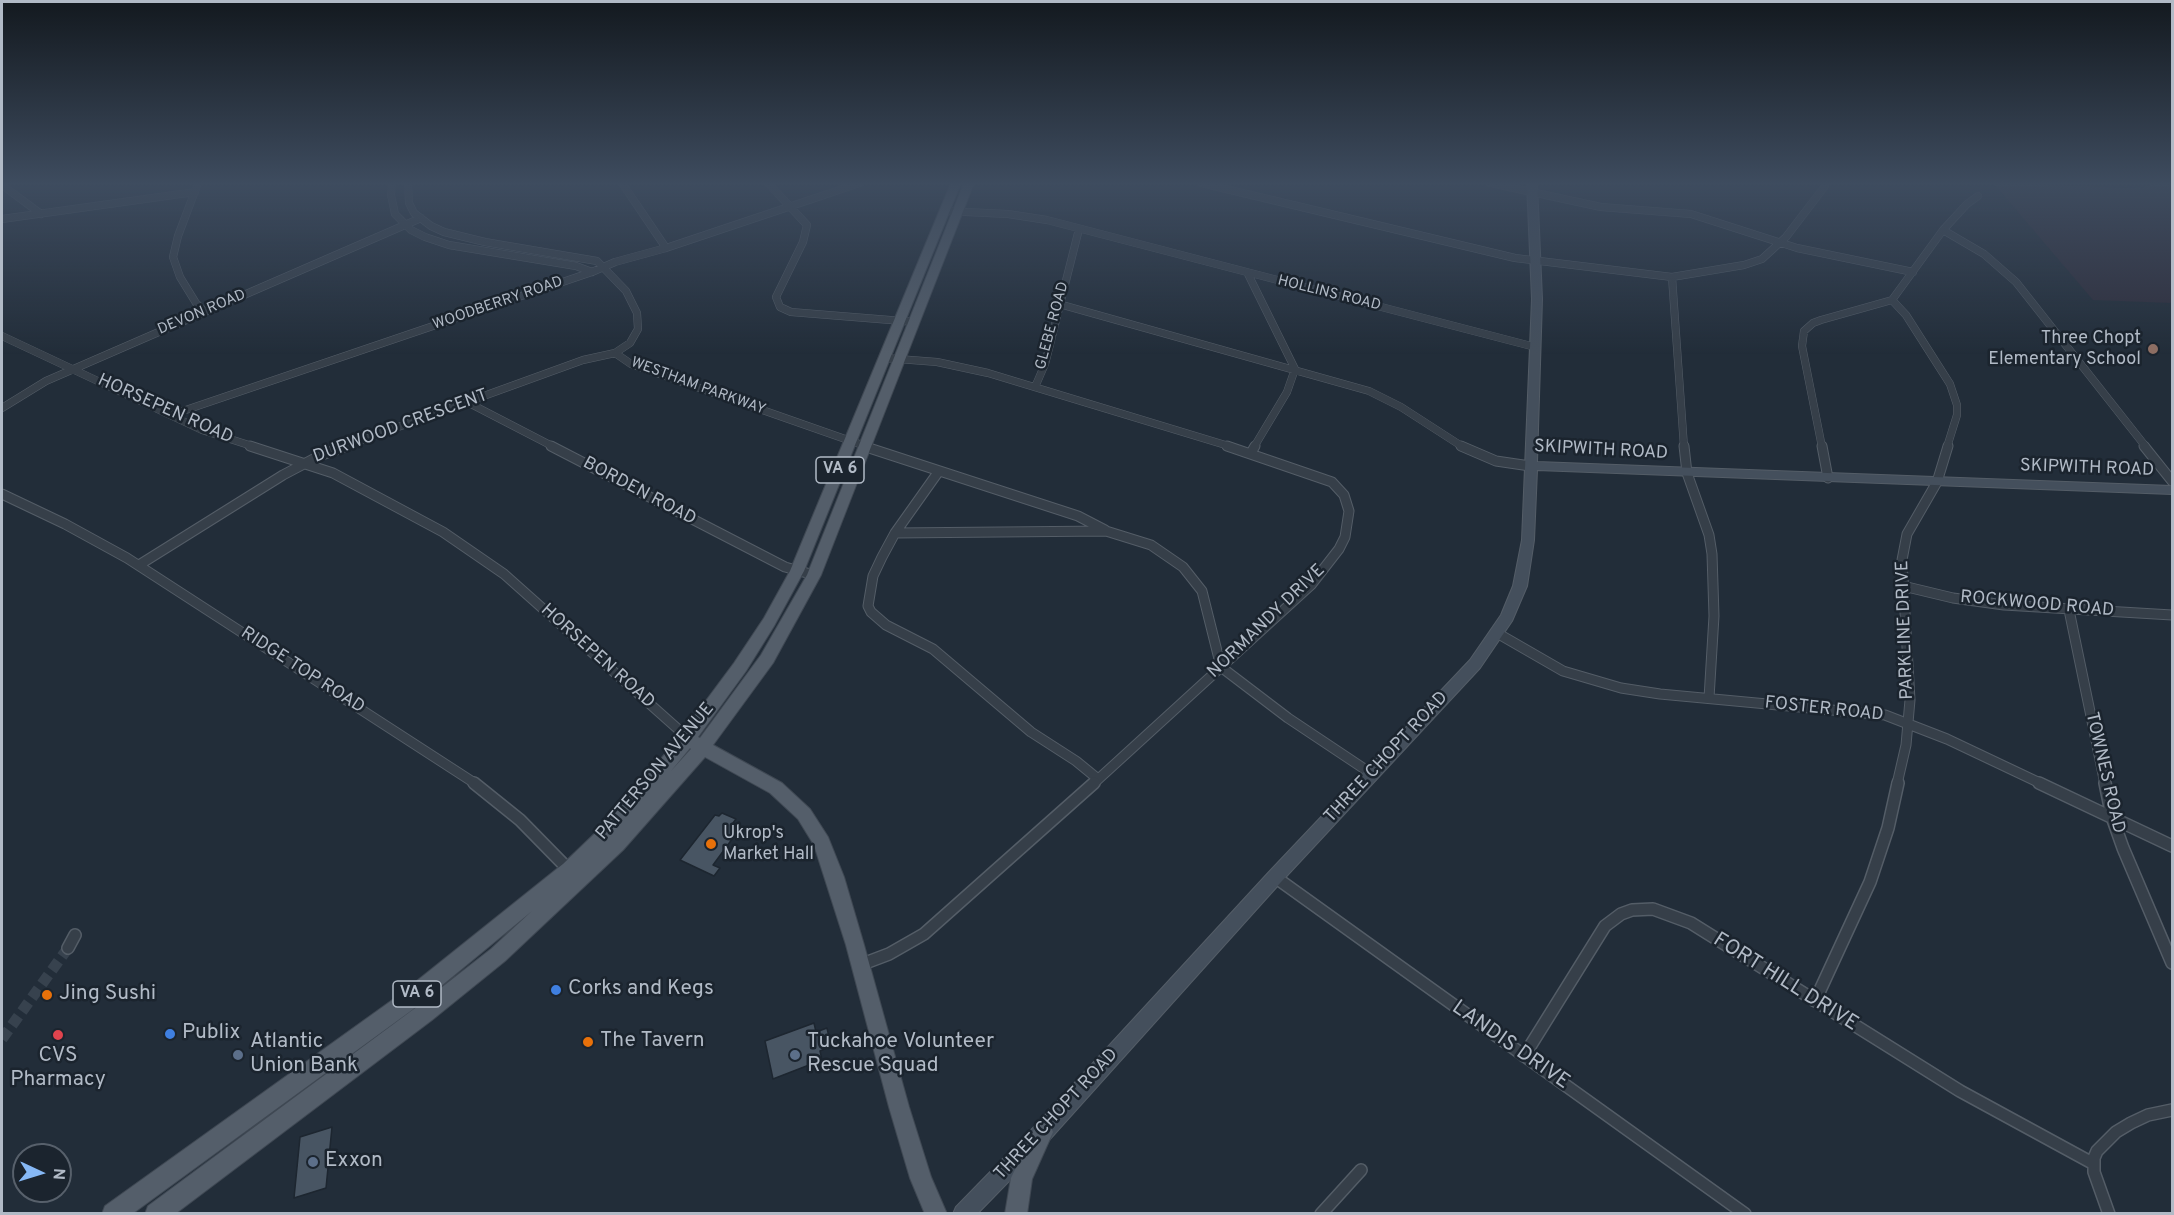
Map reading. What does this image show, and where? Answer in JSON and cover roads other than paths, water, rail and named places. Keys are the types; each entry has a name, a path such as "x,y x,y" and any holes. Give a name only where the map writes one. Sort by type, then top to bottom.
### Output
{"main road":[{"name":"PATTERSON AVENUE","path":"695,743 767,659 813,575 859,444 941,240"},
{"name":"THREE CHOPT ROAD","path":"963,1214 1043,1132 1275,877 1475,664 1497,633 1512,607 1524,567 1528,540 1535,347 1535,240"},
{"name":"PATTERSON AVENUE","path":"113,1214 405,1004 574,875 662,796 760,637 797,571 859,444"},
{"name":"SKIPWITH ROAD","path":"1530,466 2172,490"},
{"name":"HORSEPEN ROAD","path":"695,743 776,788 804,814 830,860 899,1107 921,1178 936,1214"},
{"name":"PATTERSON AVENUE","path":"156,1214 449,995 505,949 574,875"},
{"path":"1016,1214 1022,1179 1043,1132"}],"street":[{"path":"177,240 173,257 180,277 196,303 205,312"},
{"name":"DEVON ROAD","path":"2,408 30,389 371,240"},
{"path":"433,240 449,245 576,266 592,272"},
{"name":"WESTHAM PARKWAY","path":"477,240 576,256 597,261 605,267 626,291 637,313 638,329 634,337 623,350 615,353"},
{"path":"660,240 666,248"},
{"name":"WOODBERRY ROAD","path":"171,415 691,240"},
{"path":"803,240 776,297 780,307 791,312 908,321"},
{"name":"GLEBE ROAD","path":"1035,387 1045,364 1076,240"},
{"name":"HOLLINS ROAD","path":"1120,240 1535,347"},
{"path":"1441,240 1536,262 1672,277 1751,263 1762,259 1783,240"},
{"path":"1770,240 1832,257 1913,272"},
{"path":"1828,478 1802,338 1804,331 1813,323 1892,300 1936,240"},
{"path":"1960,240 1984,254 2016,282 2172,482"},
{"path":"1248,273 1295,369 1287,392 1251,453"},
{"path":"1672,277 1679,399 1687,473 1706,526 1712,554 1714,616 1708,698"},
{"name":"PARKLINE DRIVE","path":"1815,1001 1870,882 1888,828 1909,723 1910,700 1902,560 1907,534 1937,482 1953,432 1957,405 1944,373 1906,315 1892,300"},
{"name":"SKIPWITH ROAD","path":"1059,304 1295,369 1386,399 1469,452 1530,466"},
{"name":"HORSEPEN ROAD","path":"2,336 171,415 234,441 333,473 415,517 489,563 532,598 695,743"},
{"name":"WESTHAM PARKWAY","path":"615,353 631,364 859,444 1078,516 1106,531"},
{"name":"DURWOOD CRESCENT","path":"139,565 306,463 350,444 583,360 615,353"},
{"name":"NORMANDY DRIVE","path":"860,965 889,954 924,934 1098,779 1311,585 1339,549 1349,523 1347,501 1332,482 1251,453 959,365 893,358"},
{"name":"BORDEN ROAD","path":"467,402 785,567 813,575"},
{"path":"939,471 895,533 873,576 868,606 871,612 886,625 933,649 1031,732 1076,761 1098,779"},
{"name":"RIDGE TOP ROAD","path":"2,494 102,543 139,565 472,781 520,820 574,875"},
{"path":"895,533 1106,531 1151,545 1171,557 1191,575 1202,591 1221,667 1288,718 1372,774"},
{"name":"ROCKWOOD ROAD","path":"1903,586 1975,602 2172,615"},
{"name":"TOWNES ROAD","path":"2069,610 2112,817 2172,963"},
{"name":"FOSTER ROAD","path":"1497,633 1563,670 1582,678 1646,693 1885,715 1909,723 2172,846"},
{"name":"LANDIS DRIVE","path":"1275,877 1745,1214"},
{"name":"FORT HILL DRIVE","path":"1524,1056 1605,926 1613,919 1632,910 1653,909 1685,920 1960,1091 2094,1164"},
{"path":"68,948 75,935"},
{"path":"2109,1214 2094,1164 2097,1151 2116,1132 2148,1115 2172,1110"},
{"path":"1321,1214 1361,1170"}],"tunnel":[{"path":"2,1039 68,948"}],"place":[{"name":"Three Chopt Elementary School","path":"2153,349"},
{"name":"Ukrop's Market Hall","path":"711,844"},
{"name":"Corks and Kegs","path":"556,990"},
{"name":"Jing Sushi","path":"47,995"},
{"name":"Publix","path":"170,1034"},
{"name":"CVS Pharmacy","path":"58,1035"},
{"name":"The Tavern","path":"588,1042"},
{"name":"Atlantic Union Bank","path":"238,1055"},
{"name":"Tuckahoe Volunteer Rescue Squad","path":"795,1055"},
{"name":"Exxon","path":"313,1162"}]}
